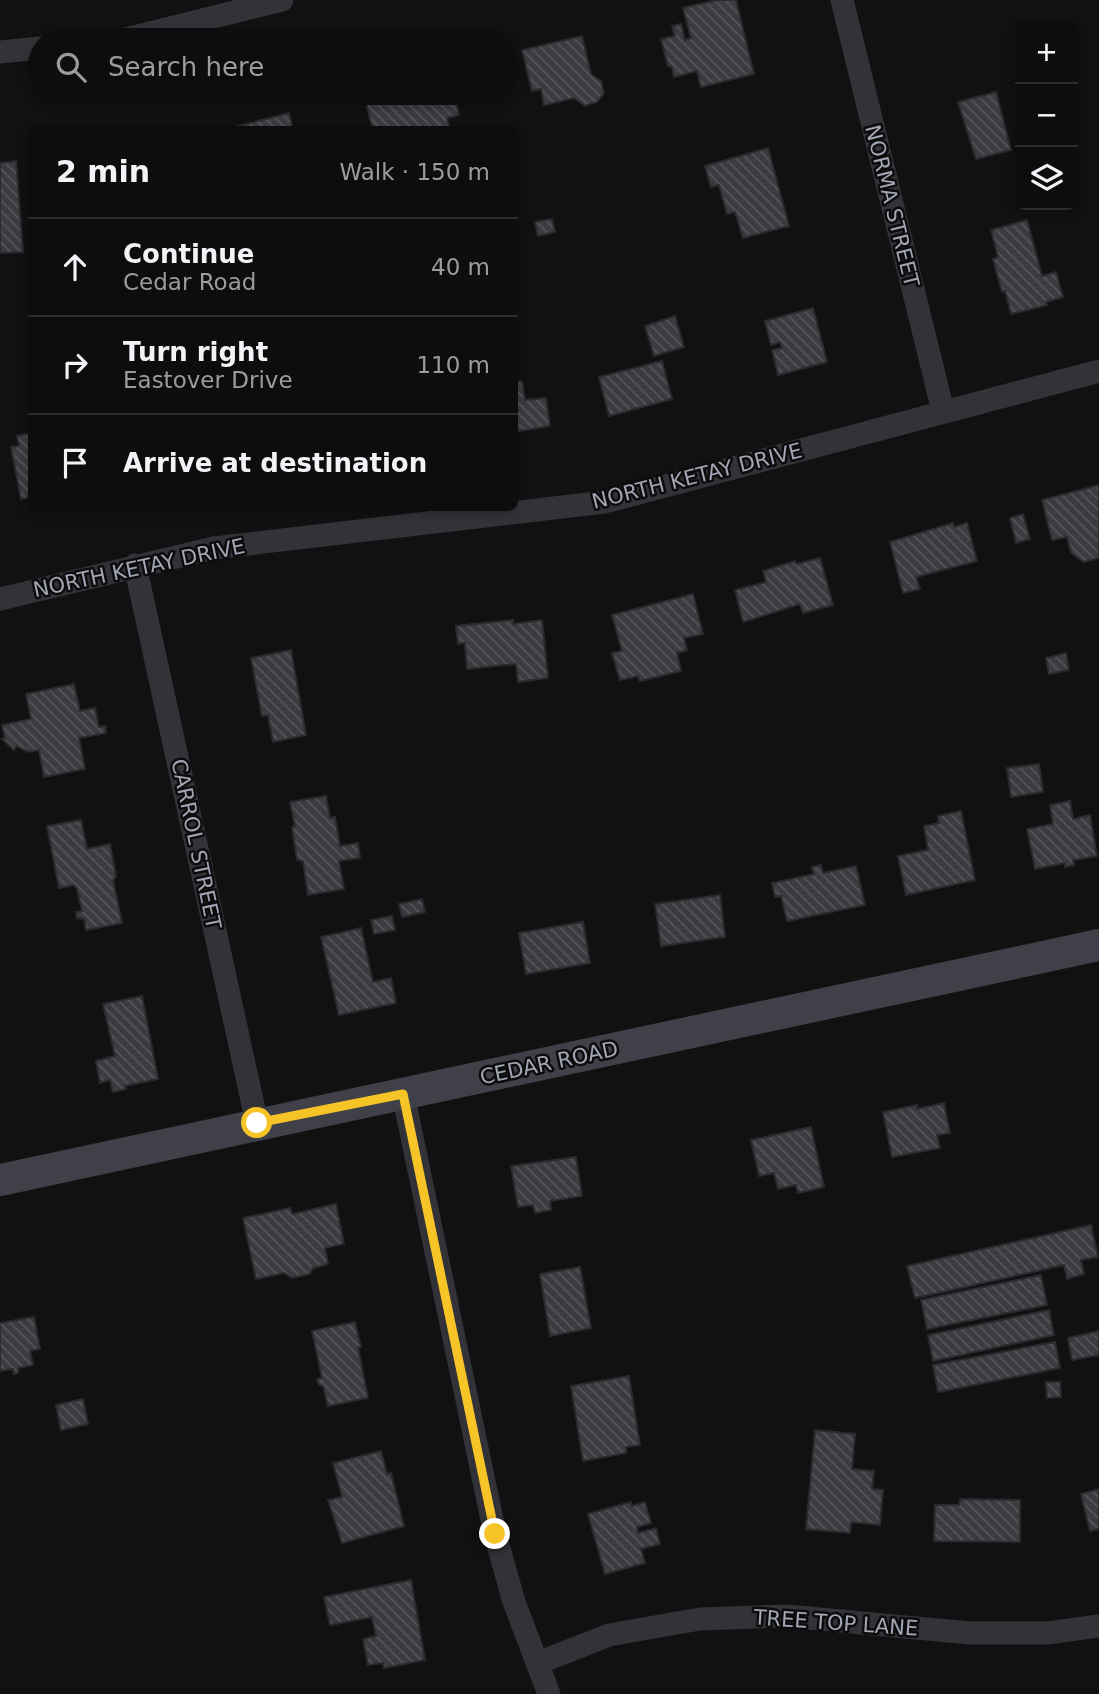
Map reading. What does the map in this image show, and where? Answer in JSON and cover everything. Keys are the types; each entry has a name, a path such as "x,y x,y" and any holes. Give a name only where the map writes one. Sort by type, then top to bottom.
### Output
{"street":[{"path":"170,28 282,0"},
{"name":"NORMA STREET","path":"842,0 943,411"},
{"path":"0,52 28,49"},
{"name":"NORTH KETAY DRIVE","path":"0,599 214,548 605,502 1099,371"},
{"name":"CARROL STREET","path":"135,565 257,1123"},
{"name":"CEDAR ROAD","path":"0,1180 1099,945"},
{"path":"403,1094 495,1534 514,1602 549,1694"},
{"name":"TREE TOP LANE","path":"538,1663 610,1635 700,1619 787,1616 970,1633 1047,1633 1099,1626"}],"building":[{"path":"717,0 736,0 754,74 701,87 697,71 674,77 672,67 668,66 661,39 675,36 672,26 681,24 685,40 691,38 683,8"},
{"path":"582,36 591,74 601,81 604,93 597,102 585,106 574,98 544,105 541,89 532,91 522,50"},
{"path":"996,92 1011,150 976,159 958,102"},
{"path":"366,105 457,105 459,115 447,118 449,126 372,126"},
{"path":"289,113 292,126 239,126"},
{"path":"768,148 789,226 743,238 735,212 727,214 719,185 711,187 705,166"},
{"path":"16,161 23,252 0,253 0,163"},
{"path":"552,219 555,232 538,236 535,222"},
{"path":"1027,220 1042,276 1056,272 1063,297 1046,302 1047,305 1011,314 993,259 998,257 991,230"},
{"path":"813,308 827,362 778,375 772,350 782,348 780,342 771,345 765,321"},
{"path":"675,316 684,347 654,356 645,326"},
{"path":"662,361 672,399 609,416 599,377"},
{"path":"522,381 525,400 546,398 550,426 518,431 518,382"},
{"path":"28,434 28,498 21,499 11,447 19,446 17,436"},
{"path":"1099,485 1099,558 1084,562 1071,553 1067,537 1052,540 1042,500"},
{"path":"1023,514 1030,539 1016,543 1010,518"},
{"path":"953,523 954,527 967,523 977,561 916,577 920,589 903,593 890,542"},
{"path":"820,558 833,605 803,613 800,604 743,622 735,590 766,582 763,571 795,561 796,564"},
{"path":"693,594 703,634 684,638 687,650 677,653 681,671 640,681 638,676 620,680 612,653 622,651 612,615"},
{"path":"513,620 513,624 542,620 548,678 518,682 516,664 467,669 465,643 458,644 456,626"},
{"path":"291,650 306,735 273,742 268,715 262,716 251,658"},
{"path":"1066,653 1069,670 1049,674 1046,658"},
{"path":"74,684 80,711 95,708 99,727 105,726 106,733 79,738 85,769 44,777 39,750 28,752 17,746 14,750 2,739 5,739 2,725 31,719 26,694"},
{"path":"1039,764 1043,792 1011,797 1007,768"},
{"path":"326,796 330,818 335,817 340,846 358,843 360,858 339,861 344,889 308,895 303,861 297,860 290,802"},
{"path":"1070,801 1073,819 1090,815 1097,856 1073,860 1074,865 1065,867 1065,863 1035,869 1027,829 1053,824 1050,805"},
{"path":"961,811 975,880 906,895 898,856 928,850 924,826 939,823 938,816"},
{"path":"81,820 87,849 110,844 116,877 113,880 122,923 86,930 84,919 77,918 76,912 82,911 77,889 74,885 59,888 47,826"},
{"path":"821,865 823,873 856,866 865,905 787,921 781,896 775,897 772,883 814,874 812,867"},
{"path":"720,895 725,937 661,946 655,904"},
{"path":"422,899 425,912 402,917 399,904"},
{"path":"392,916 395,930 374,934 371,920"},
{"path":"583,922 590,963 526,974 519,933"},
{"path":"361,928 373,982 391,978 396,1003 339,1015 321,937"},
{"path":"142,996 158,1079 125,1086 126,1089 113,1092 110,1080 100,1083 96,1061 115,1056 103,1004"},
{"path":"944,1103 950,1133 937,1135 940,1148 892,1157 883,1112"},
{"path":"811,1127 824,1187 798,1193 796,1185 778,1189 774,1173 759,1176 751,1140"},
{"path":"576,1157 582,1196 550,1201 551,1210 535,1213 533,1205 518,1207 511,1166"},
{"path":"336,1204 344,1244 325,1248 328,1264 313,1268 310,1274 292,1278 284,1273 256,1279 243,1218 290,1208 292,1214"},
{"path":"1091,1225 1098,1257 1081,1260 1084,1274 1067,1279 1064,1265 915,1298 907,1266"},
{"path":"580,1267 591,1328 550,1336 540,1274"},
{"path":"1041,1275 1047,1305 927,1329 921,1300"},
{"path":"1049,1310 1054,1335 933,1361 928,1335"},
{"path":"34,1317 40,1349 30,1351 33,1365 18,1368 18,1373 14,1374 13,1369 0,1371 0,1323"},
{"path":"355,1322 368,1398 328,1406 323,1386 319,1385 317,1379 322,1378 312,1331"},
{"path":"1099,1331 1099,1355 1072,1360 1068,1338"},
{"path":"1055,1342 1060,1368 938,1392 933,1365"},
{"path":"629,1376 640,1445 626,1447 626,1453 583,1461 571,1386"},
{"path":"1046,1382 1060,1382 1061,1397 1047,1398"},
{"path":"83,1399 88,1424 61,1430 56,1405"},
{"path":"815,1430 855,1434 852,1469 874,1471 872,1489 883,1490 880,1525 851,1522 850,1533 806,1529"},
{"path":"381,1451 387,1474 391,1473 404,1526 342,1543 328,1500 342,1497 333,1463"},
{"path":"1099,1489 1099,1529 1090,1531 1081,1494"},
{"path":"960,1499 1020,1500 1020,1542 934,1541 935,1505 959,1505"},
{"path":"631,1502 632,1506 645,1502 651,1523 637,1527 638,1533 656,1528 660,1544 641,1549 645,1563 605,1574 588,1514"},
{"path":"411,1580 425,1660 384,1668 383,1663 368,1665 363,1639 376,1636 372,1617 330,1625 324,1597"}],"route":[{"path":"257,1123 403,1094 495,1534"}]}
